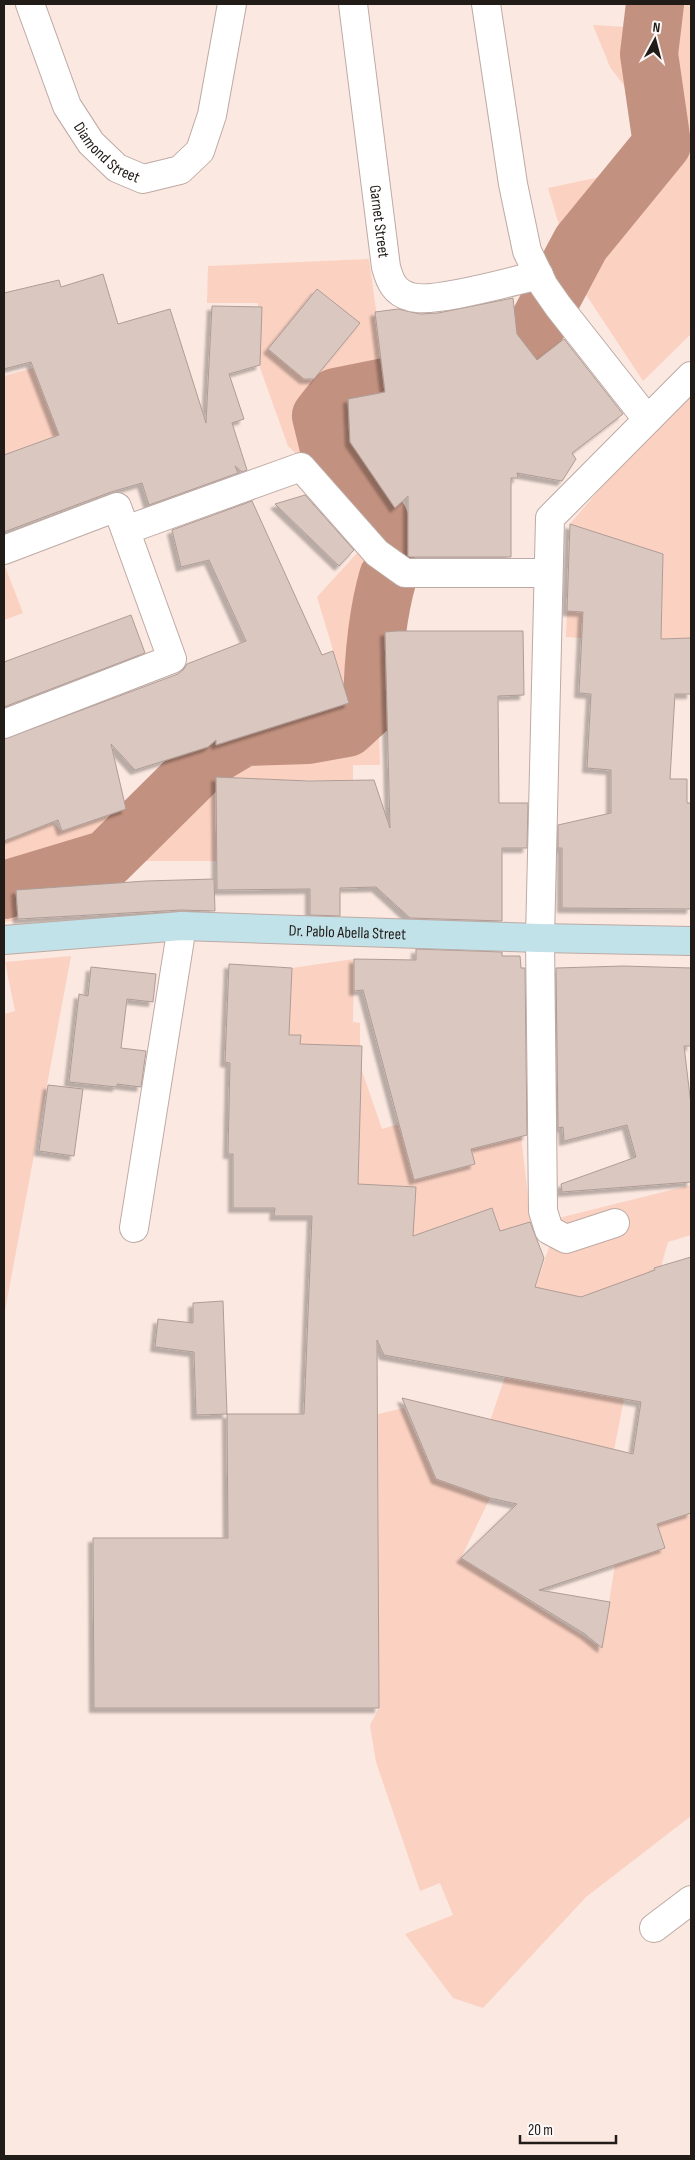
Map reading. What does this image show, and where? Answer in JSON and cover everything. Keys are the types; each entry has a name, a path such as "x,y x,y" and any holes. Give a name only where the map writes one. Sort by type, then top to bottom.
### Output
{"street":[{"name":"Diamond Street","path":"30,4 68,106 91,143 117,168 143,179 180,170 200,151 212,115 232,4"},
{"name":"Garnet Street","path":"353,4 386,267 390,283 399,292 412,298 435,298 547,289"},
{"path":"486,4 519,222 527,251 547,289 647,419"},
{"path":"615,1223 566,1239 550,1230 543,1211 540,938 550,518 691,376"},
{"path":"126,530 301,467 377,553 405,573 548,573"},
{"path":"4,550 117,507 172,659 4,724"},
{"path":"134,1228 182,926"},
{"name":"Dr. Pablo Abella Street","path":"4,940 182,926 691,941"},
{"path":"654,1928 691,1900"}],"shaded area":[{"path":"664,4 691,4 691,334 643,381 575,278 548,188 628,171 664,139 610,67 593,25 658,29"},
{"path":"369,259 387,391 342,407 350,442 411,531 397,585 397,631 385,633 379,727 380,765 353,765 353,780 278,780 278,814 217,861 131,861 108,884 16,890 18,920 4,922 4,840 52,822 62,831 154,799 202,750 349,703 317,597 357,553 366,520 288,446 259,365 258,303 207,303 208,266"},
{"path":"33,368 59,435 4,455 4,376"},
{"path":"691,387 691,638 667,638 662,643 566,637 567,611 662,614 663,554 570,524 657,422"},
{"path":"4,564 23,613 4,620"},
{"path":"71,956 4,1316 4,1014 15,1011 5,962"},
{"path":"354,959 353,1022 360,1023 360,1065 382,1129 399,1124 438,1173 475,1164 471,1149 521,1136 531,1222 500,1231 492,1208 413,1236 358,1184 346,1157 338,1045 300,1044 289,1035 292,968"},
{"path":"691,1185 691,1235 668,1242 656,1284 581,1297 543,1289 624,1399 614,1450 513,1425 486,1433 559,1218"},
{"path":"404,1408 436,1479 490,1498 461,1558 602,1648 615,1564 665,1547 657,1524 691,1513 691,1816 586,1897 483,2008 453,1998 405,1934 453,1915 440,1883 420,1891 376,1762 370,1725 379,1708 378,1414"}],"building":[{"path":"103,274 118,324 170,309 206,423 212,306 262,307 260,365 229,374 244,419 232,423 247,470 242,472 235,466 238,473 149,505 142,483 111,492 4,532 4,455 59,435 31,362 4,369 4,293 59,280 61,287"},
{"path":"317,289 360,323 314,379 304,379 268,349"},
{"path":"513,298 517,334 537,360 564,339 623,414 572,453 576,459 562,481 517,473 518,478 511,478 511,557 410,557 408,556 408,496 395,508 350,442 348,399 385,392 375,312 398,309 420,314 438,313"},
{"path":"305,495 354,550 339,566 275,504"},
{"path":"252,501 322,655 333,651 349,703 216,745 216,740 208,747 135,770 111,744 126,809 62,831 58,820 4,841 4,739 178,674 187,664 246,641 209,560 181,567 172,530"},
{"path":"570,524 663,554 661,639 691,638 691,694 675,694 670,779 687,779 687,803 691,803 691,909 562,908 562,848 558,848 558,825 611,813 611,770 587,768 591,694 579,693 583,612 567,611"},
{"path":"131,615 145,653 4,707 4,662"},
{"path":"523,631 524,695 498,696 499,803 528,803 527,848 502,848 502,921 410,918 376,887 340,888 340,916 310,915 310,889 217,890 216,777 308,781 374,780 390,828 385,632"},
{"path":"214,879 215,911 181,910 18,919 16,890 146,881"},
{"path":"416,949 502,952 502,956 520,956 521,968 525,968 527,1135 471,1149 475,1164 414,1180 363,990 354,991 354,959 416,960"},
{"path":"229,964 292,968 289,1035 301,1035 300,1044 362,1046 358,1184 416,1187 413,1236 492,1208 500,1231 530,1222 544,1258 535,1287 581,1297 655,1270 654,1268 691,1257 691,1513 657,1524 665,1548 539,1590 610,1602 602,1648 585,1634 461,1558 517,1504 490,1498 436,1479 402,1398 633,1454 641,1402 384,1355 377,1340 379,1708 94,1708 93,1538 228,1538 227,1414 304,1414 312,1216 274,1216 275,1208 233,1208 233,1154 228,1154 230,1063 225,1062"},
{"path":"623,966 691,968 691,1046 684,1046 691,1105 691,1182 562,1192 561,1184 636,1157 627,1125 564,1141 563,1127 558,1128 556,968"},
{"path":"91,967 156,974 153,1002 127,999 121,1048 146,1051 141,1087 117,1084 117,1087 69,1082 79,994 88,996"},
{"path":"48,1085 83,1089 74,1156 39,1151"},
{"path":"223,1301 227,1414 196,1415 194,1352 155,1347 158,1319 193,1323 193,1303"}],"waterway":[{"path":"389,544 379,519 330,453 321,416 336,397 490,366 530,339 581,243 662,144 649,54 655,4"},
{"path":"4,890 107,859 210,757 244,737 308,735 347,728 372,705 376,641 388,577"}]}
